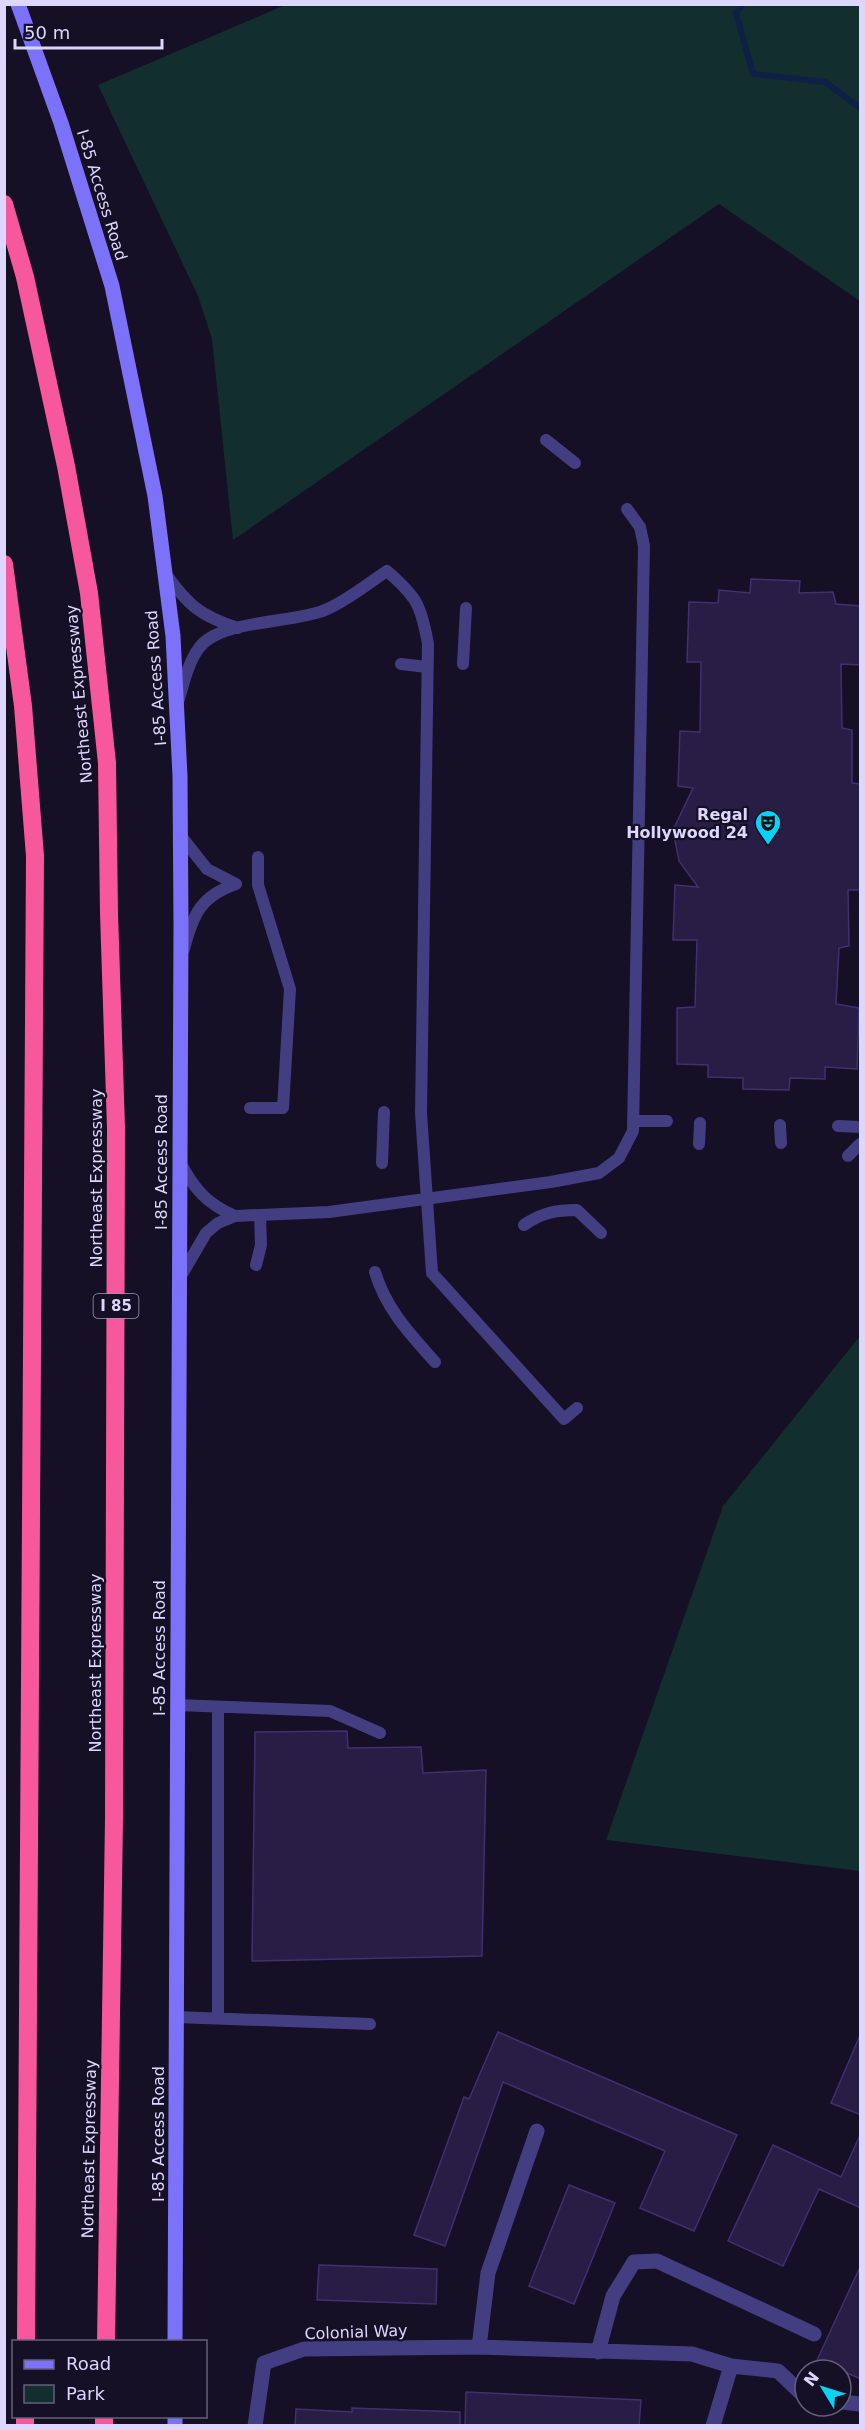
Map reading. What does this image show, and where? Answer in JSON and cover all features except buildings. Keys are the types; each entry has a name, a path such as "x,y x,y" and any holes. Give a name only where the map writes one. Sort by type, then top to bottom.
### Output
{"highway":[{"name":"Northeast Expressway","path":"4,204 25,277 66,466 89,593 107,763 116,1140 114,1819 106,2340"},
{"path":"4,564 23,706 35,856 26,2340"}],"main road":[{"name":"I-85 Access Road","path":"18,4 61,123 111,286 155,496 173,636 180,835 175,2340"}],"street":[{"path":"479,2348 488,2273 537,2131"},
{"path":"598,2352 613,2296 634,2262 657,2261 814,2334"},
{"name":"Colonial Way","path":"255,2426 264,2363 304,2349 479,2348 692,2354 731,2366 778,2371 793,2385"},
{"path":"713,2426 731,2366"}],"lane":[{"path":"546,440 575,463"},
{"path":"178,1282 206,1233 218,1223 235,1216 329,1212 551,1182 599,1173 619,1158 633,1131 644,546 640,527 627,509"},
{"path":"177,706 192,660 200,646 211,637 238,628 288,620 325,610 387,571 409,591 422,612 428,644 421,1113 432,1273 564,1419 577,1408"},
{"path":"165,573 190,606 215,621 238,628"},
{"path":"463,664 466,608"},
{"path":"400,664 427,667"},
{"path":"180,835 207,869 236,884 215,891 205,900 197,912 180,960"},
{"path":"250,1108 283,1108 289,994 258,885 258,857"},
{"path":"382,1163 384,1112"},
{"path":"633,1121 667,1121"},
{"path":"699,1144 700,1123"},
{"path":"780,1125 781,1143"},
{"path":"838,1126 861,1127"},
{"path":"848,1156 861,1144"},
{"path":"179,1159 199,1194 216,1208 235,1216"},
{"path":"524,1226 537,1216 559,1210 577,1210 601,1233"},
{"path":"256,1265 261,1245 260,1215"},
{"path":"375,1272 381,1294 399,1322 435,1362"},
{"path":"177,1705 330,1711 380,1733"},
{"path":"218,1708 218,2017"},
{"path":"176,2017 370,2024"}],"green space":[{"path":"285,5 860,5 860,301 719,204 233,540 212,339 198,296 98,85"},
{"path":"860,1336 860,1871 606,1840 723,1506"}],"waterway":[{"path":"743,4 736,13 753,74 825,82 860,108"}],"place":[{"name":"Regal Hollywood 24","path":"768,846"}]}
